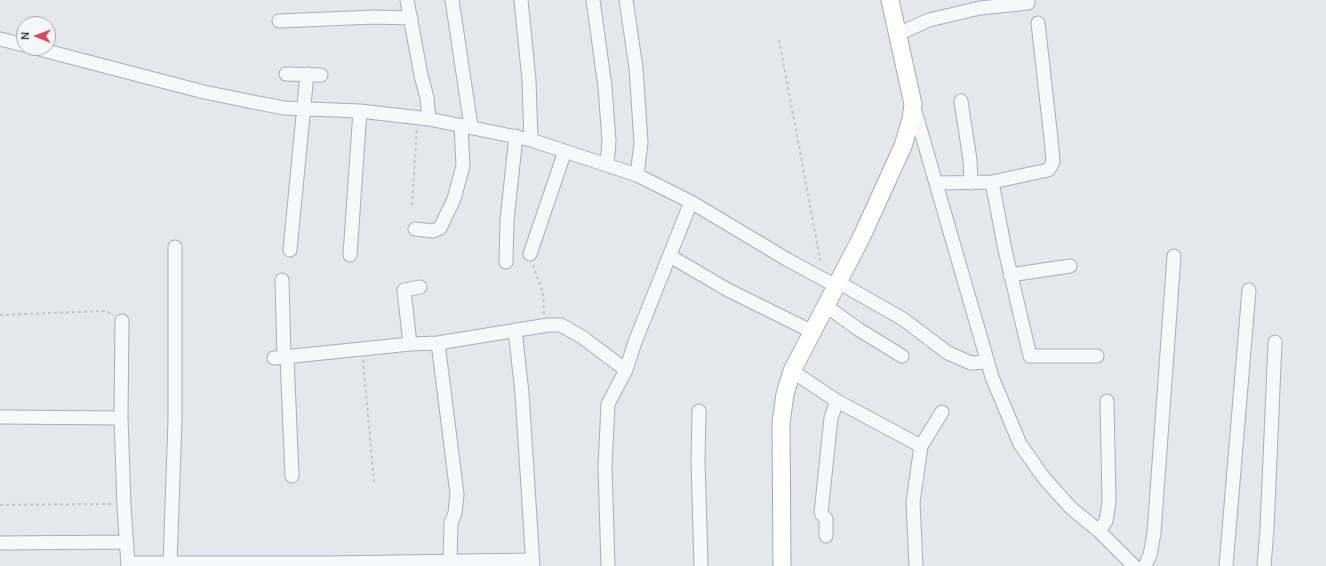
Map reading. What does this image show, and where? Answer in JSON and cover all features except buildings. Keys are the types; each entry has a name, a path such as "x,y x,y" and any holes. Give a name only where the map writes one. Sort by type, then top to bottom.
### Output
{"main road":[{"path":"782,566 781,423 785,394 792,371 837,284 904,146 908,131 913,104 890,0"}],"street":[{"path":"407,0 427,98 424,118"},
{"path":"415,229 433,231 440,228 454,199 463,166 466,125 452,0"},
{"path":"521,0 530,80 531,140"},
{"path":"592,0 605,87 609,141 607,165"},
{"path":"626,0 637,75 641,143 637,175"},
{"path":"898,34 929,20 980,8 1028,3"},
{"path":"279,21 375,17 411,18"},
{"path":"937,183 992,182 1048,170 1053,161 1038,23"},
{"path":"0,39 16,43"},
{"path":"56,53 204,92 284,108 360,111 424,118 516,136 565,151 637,175 691,202 788,260 903,319 948,353 971,363 987,362"},
{"path":"286,74 321,75"},
{"path":"290,250 308,74"},
{"path":"961,101 970,160 971,183"},
{"path":"913,104 992,378 1020,444 1044,478 1070,508 1099,531 1134,566"},
{"path":"350,255 360,111"},
{"path":"506,262 507,220 516,136"},
{"path":"530,254 565,151"},
{"path":"992,182 1010,275 1030,356 1097,356"},
{"path":"608,566 605,467 608,404 626,370 635,342 691,202"},
{"path":"170,564 175,420 175,247"},
{"path":"670,256 728,290 813,332"},
{"path":"1145,566 1150,555 1154,533 1174,256"},
{"path":"1010,275 1070,266"},
{"path":"282,280 282,357 292,476"},
{"path":"410,344 404,290 420,287"},
{"path":"1226,566 1249,290"},
{"path":"826,306 858,329 902,356"},
{"path":"122,321 121,418 124,509 128,564 450,561 533,563 522,393 515,330"},
{"path":"282,357 410,344 438,343 548,325 561,325 582,337 626,370"},
{"path":"1264,566 1275,342"},
{"path":"438,343 457,494 455,513 451,523 450,561"},
{"path":"792,371 837,401 921,446"},
{"path":"826,536 826,519 821,513 831,418 837,401"},
{"path":"1099,531 1106,521 1109,502 1107,402"},
{"path":"700,411 698,460 700,566"},
{"path":"916,566 913,502 921,446 942,412"},
{"path":"0,417 121,418"},
{"path":"0,544 126,542"}],"path":[{"path":"779,40 821,265"},
{"path":"412,205 424,118"},
{"path":"530,254 537,272 538,283 543,293 544,313 548,325"},
{"path":"0,315 105,312 112,313 122,321"},
{"path":"362,350 374,482"},
{"path":"0,506 100,503 112,504 124,509"}]}
